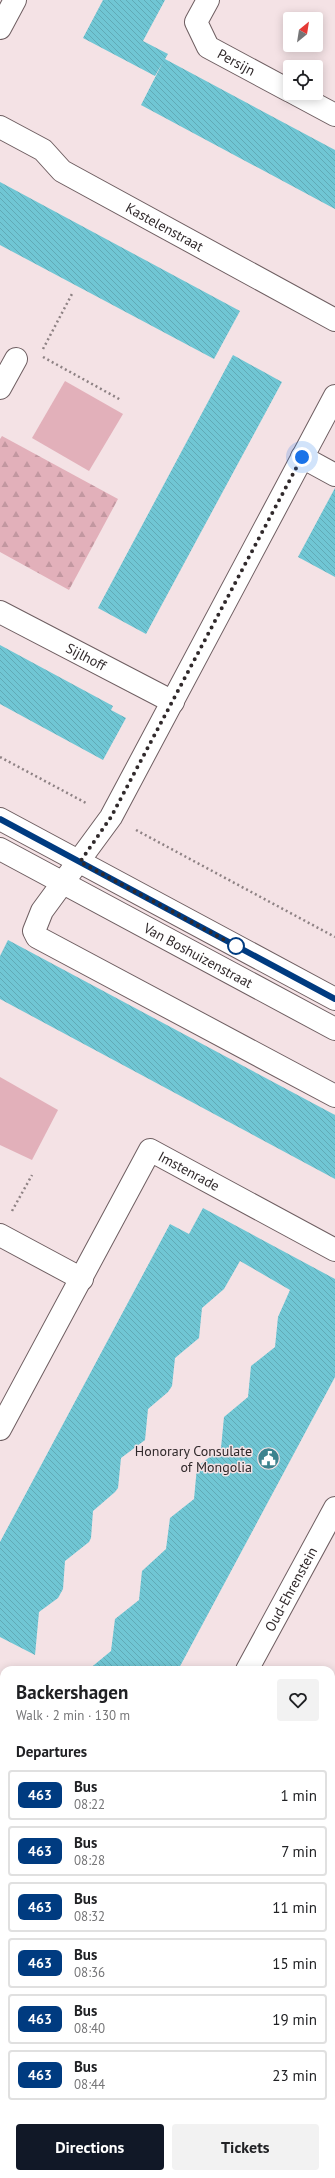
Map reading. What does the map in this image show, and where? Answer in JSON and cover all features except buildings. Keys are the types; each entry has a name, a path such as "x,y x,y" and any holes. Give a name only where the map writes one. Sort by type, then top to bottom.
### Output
{"street":[{"path":"0,28 15,0"},
{"name":"Persijn","path":"208,0 196,22 208,47 283,87"},
{"path":"307,100 335,115"},
{"name":"Kastelenstraat","path":"0,127 43,150 62,171 335,320"},
{"path":"0,388 16,359"},
{"path":"335,396 111,817 80,862 61,882 42,911 34,931 38,937 335,1096"},
{"path":"302,457 335,475"},
{"name":"Sijlhoff","path":"0,612 173,702"},
{"name":"Van Boshuizenstraat","path":"0,819 335,999"},
{"name":"Van Boshuizenstraat","path":"0,849 335,1029"},
{"name":"Imstenrade","path":"0,1429 150,1150 335,1250"},
{"path":"0,1235 82,1279"},
{"name":"Oud-Ehrenstein","path":"249,1666 335,1508"}],"path":[{"path":"72,292 40,355 120,400"},
{"path":"0,757 335,937"},
{"path":"11,1214 32,1175"}],"green space":[{"path":"65,381 123,414 89,471 32,438"},
{"path":"2,436 118,499 69,590 0,552 0,439"},
{"path":"0,1077 58,1110 32,1160 0,1145"}],"bus line":[{"name":"463","path":"0,819 335,999"}],"place":[{"name":"Honorary Consulate of Mongolia","path":"268,1459"}],"route":[{"path":"236,946 80,862 111,817 302,457"}]}
